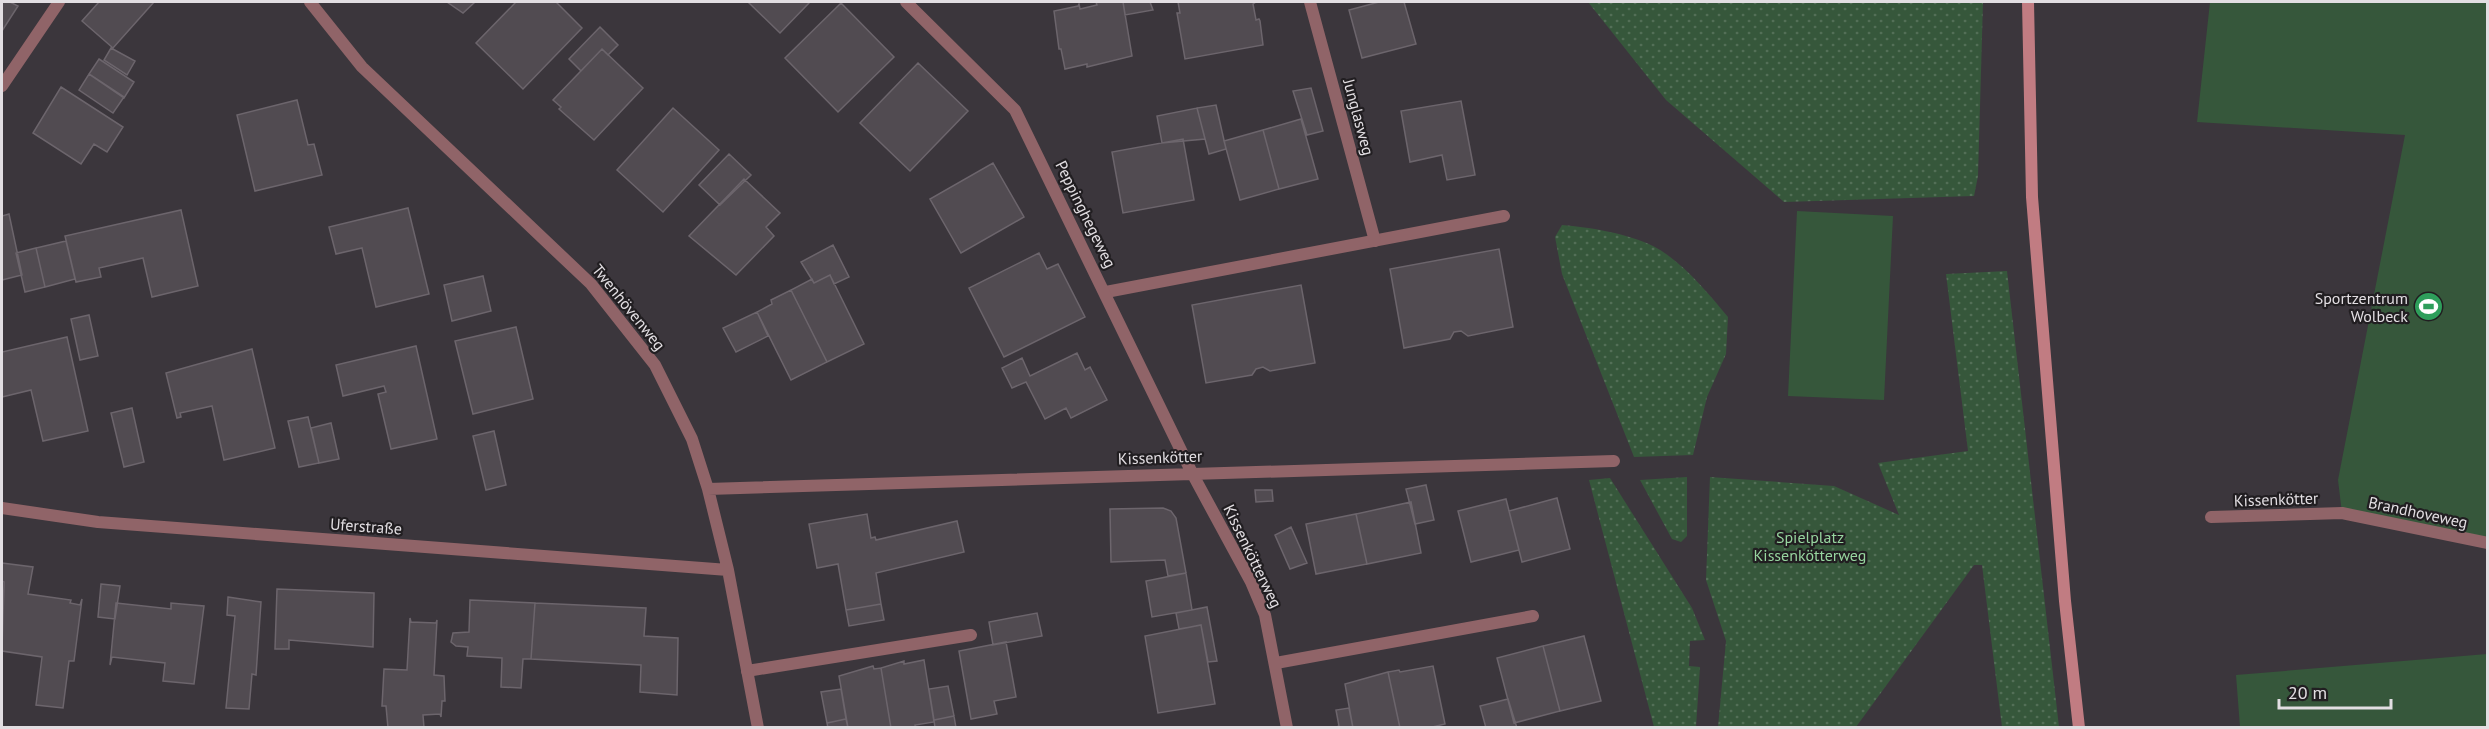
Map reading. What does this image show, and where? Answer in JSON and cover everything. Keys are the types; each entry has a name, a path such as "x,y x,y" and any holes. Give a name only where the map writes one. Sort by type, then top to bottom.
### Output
{"main road":[{"path":"2028,2 2032,197 2063,578 2079,728"}],"street":[{"path":"2,86 59,2"},
{"name":"Twenhövenweg","path":"310,2 362,67 591,284 655,365 692,439 708,489 728,570 758,728"},
{"name":"Peppinghegeweg","path":"906,2 1016,110 1192,473"},
{"name":"Junglasweg","path":"1310,2 1375,242"},
{"path":"1106,292 1504,216"},
{"name":"Kissenkötter","path":"708,489 1614,461"},
{"name":"Kissenkötterweg","path":"1192,473 1251,582 1265,615 1287,728"},
{"name":"Uferstraße","path":"2,508 98,522 728,570"},
{"name":"Kissenkötter","path":"2211,518 2342,513"},
{"name":"Brandhoveweg","path":"2342,513 2487,543"},
{"path":"1276,663 1533,616"},
{"path":"747,671 971,635"}],"green space":[{"path":"1588,2 1983,2 1978,176 1974,196 1784,202 1666,100"},
{"name":"Sportzentrum Wolbeck","path":"2210,2 2487,2 2487,545 2342,513 2338,480 2405,135 2197,122"},
{"path":"1797,211 1893,216 1884,400 1788,396"},
{"path":"1562,225 1609,232 1653,246 1684,269 1728,317 1726,354 1707,397 1693,455 1634,457 1562,274 1555,237"},
{"name":"Spielplatz Kissenkötterweg","path":"2007,271 2059,727 2002,727 1982,565 1974,565 1856,727 1718,727 1726,641 1706,580 1710,477 1834,486 1899,515 1878,463 1968,451 1946,274"},
{"path":"1687,477 1687,536 1681,542 1672,539 1640,480"},
{"path":"1610,478 1692,608 1705,640 1690,641 1689,666 1700,667 1696,727 1654,727 1589,480"},
{"path":"2487,654 2487,727 2240,727 2236,675"}],"building":[{"path":"2,2 10,2 18,6 2,31"},
{"path":"99,2 154,2 113,48 82,21"},
{"path":"447,2 475,2 463,13"},
{"path":"516,2 556,2 582,28 523,89 476,43"},
{"path":"748,2 810,2 780,33"},
{"path":"1096,2 1123,2 1132,56 1087,67 1087,64 1065,69 1061,49 1059,49 1054,11 1079,4 1080,9 1097,5"},
{"path":"1123,2 1150,2 1153,10 1125,15"},
{"path":"1178,2 1256,2 1253,4 1256,20 1260,21 1263,45 1185,59 1177,13 1180,13"},
{"path":"1379,2 1404,2 1416,44 1362,58 1349,10"},
{"path":"841,3 894,57 838,112 785,58"},
{"path":"600,27 618,45 608,55 602,49 581,71 569,59"},
{"path":"111,48 135,61 127,75 104,60"},
{"path":"602,49 643,88 594,140 559,109 561,107 553,100"},
{"path":"99,59 134,82 124,98 89,74"},
{"path":"918,63 968,111 910,171 860,123"},
{"path":"89,74 124,97 113,113 79,90"},
{"path":"61,87 123,127 107,152 94,144 81,164 33,133"},
{"path":"1311,88 1323,131 1307,135 1293,91"},
{"path":"297,100 308,145 314,144 322,175 255,191 237,115"},
{"path":"1461,101 1475,175 1447,180 1442,155 1410,162 1401,111"},
{"path":"1216,105 1226,149 1209,154 1197,108"},
{"path":"673,108 719,150 663,212 617,170"},
{"path":"1197,108 1205,139 1162,143 1157,116"},
{"path":"1301,119 1318,179 1279,189 1263,130"},
{"path":"1263,130 1279,189 1240,200 1224,141"},
{"path":"1183,139 1194,200 1123,213 1112,152"},
{"path":"729,154 751,175 720,205 699,185"},
{"path":"993,163 1024,217 961,253 930,199"},
{"path":"744,179 780,213 766,227 774,236 736,275 689,236"},
{"path":"408,208 429,294 376,307 362,248 336,254 329,227"},
{"path":"181,210 198,286 152,297 143,258 99,268 101,277 76,282 65,236"},
{"path":"9,214 22,275 2,280 2,216"},
{"path":"66,241 75,279 45,287 36,248"},
{"path":"833,245 849,277 834,284 830,275 814,283 801,262"},
{"path":"36,248 45,287 25,292 16,253"},
{"path":"1499,249 1513,327 1468,336 1461,331 1454,332 1450,339 1404,348 1390,269"},
{"path":"1039,253 1047,269 1058,264 1085,317 1004,357 969,288"},
{"path":"830,275 864,344 827,362 791,290 812,279 814,283"},
{"path":"483,276 491,311 452,321 444,285"},
{"path":"1301,285 1315,363 1270,371 1263,367 1256,369 1252,375 1206,383 1192,305"},
{"path":"791,290 827,362 791,380 757,312 772,304 771,300"},
{"path":"757,312 768,336 736,352 723,328"},
{"path":"89,315 98,356 80,360 71,319"},
{"path":"516,327 533,399 473,414 455,341"},
{"path":"67,337 88,431 43,441 31,390 2,397 2,352"},
{"path":"416,346 437,439 391,449 378,394 386,392 384,386 343,396 336,365"},
{"path":"252,349 275,448 224,460 212,406 180,413 181,417 177,418 166,373"},
{"path":"1077,353 1085,370 1090,367 1107,400 1071,418 1066,408 1045,419 1026,382 1012,388 1002,368 1022,358 1030,376"},
{"path":"132,408 144,462 124,467 111,413"},
{"path":"308,417 319,463 299,467 288,421"},
{"path":"331,423 339,459 319,463 311,428"},
{"path":"494,431 506,485 486,490 473,436"},
{"path":"1426,485 1434,520 1415,524 1406,489"},
{"path":"1255,490 1272,490 1273,501 1256,502"},
{"path":"1557,498 1570,549 1522,562 1509,511"},
{"path":"1506,499 1519,550 1471,562 1458,511"},
{"path":"1411,502 1421,553 1367,564 1356,514"},
{"path":"1163,508 1171,511 1176,518 1186,573 1168,576 1165,560 1111,562 1110,509"},
{"path":"867,514 871,538 875,537 876,540 957,521 964,552 876,573 881,604 846,610 838,564 817,568 809,524"},
{"path":"1356,514 1367,564 1316,574 1306,524"},
{"path":"1291,527 1307,563 1290,569 1275,535"},
{"path":"2,563 33,567 28,594 71,600 70,603 80,605 82,599 74,661 69,661 63,708 36,705 42,657 2,651 4,582 2,581"},
{"path":"1186,573 1192,610 1152,617 1146,581"},
{"path":"101,584 120,586 115,619 98,617"},
{"path":"277,589 374,593 373,647 289,640 289,649 275,649"},
{"path":"228,597 261,602 256,675 252,674 249,709 226,708 235,616 227,615"},
{"path":"470,600 535,603 531,659 523,659 521,688 501,687 502,658 467,656 468,647 456,646 451,642 453,633 469,632"},
{"path":"116,603 171,609 171,603 204,606 194,684 163,681 165,663 112,657 110,665"},
{"path":"535,603 646,608 644,636 678,638 677,695 640,692 641,665 531,659"},
{"path":"881,604 884,620 849,626 846,610"},
{"path":"1207,607 1217,661 1208,662 1201,625 1179,629 1176,613"},
{"path":"1037,613 1042,636 993,645 989,622"},
{"path":"410,618 411,622 436,623 437,620 434,675 444,676 445,701 442,701 441,717 440,714 423,715 424,728 388,728 386,706 382,706 384,669 407,670"},
{"path":"1201,625 1215,704 1158,713 1145,636"},
{"path":"1584,636 1601,701 1560,711 1543,646"},
{"path":"1006,642 1016,697 994,701 997,714 971,719 959,651"},
{"path":"1543,646 1560,711 1514,723 1497,658"},
{"path":"924,660 934,722 915,725 916,728 891,728 881,668 904,661 904,664"},
{"path":"873,666 874,669 881,668 891,728 848,728 839,676"},
{"path":"1433,666 1445,724 1428,728 1400,728 1388,672"},
{"path":"1388,672 1400,728 1353,728 1345,684"},
{"path":"948,686 954,716 934,720 929,689"},
{"path":"841,689 846,719 827,723 821,692"},
{"path":"1508,699 1517,728 1486,728 1480,706"},
{"path":"1349,708 1353,728 1334,728 1339,726 1336,710"},
{"path":"954,716 956,728 935,728 934,720"},
{"path":"846,719 848,728 828,728 827,723"}],"place":[{"name":"Sportzentrum Wolbeck","path":"2429,307"}]}
